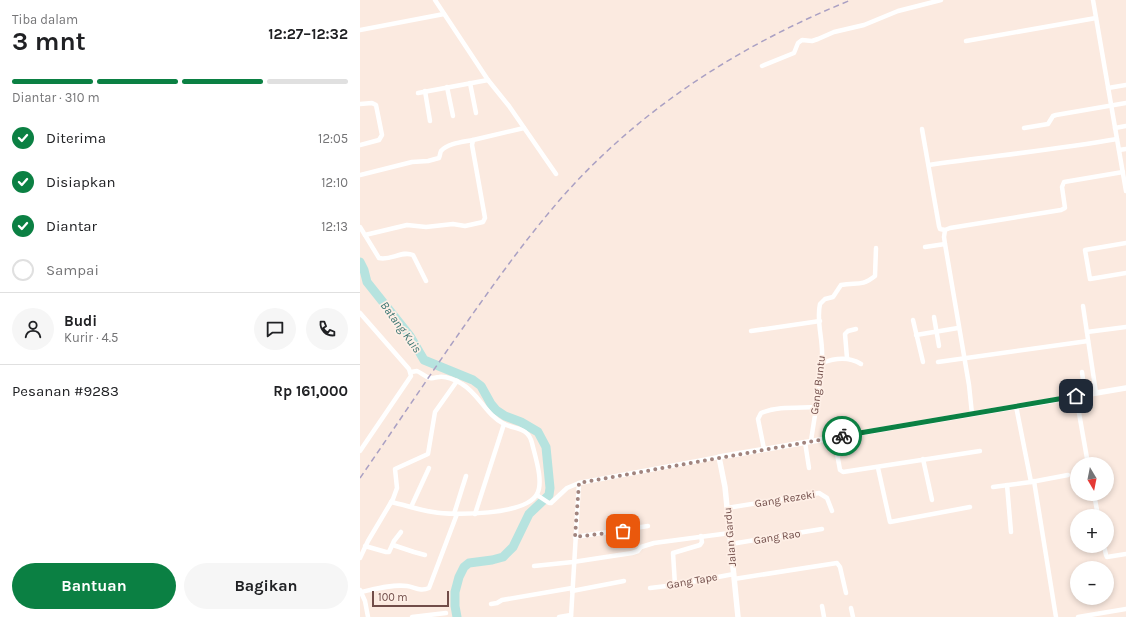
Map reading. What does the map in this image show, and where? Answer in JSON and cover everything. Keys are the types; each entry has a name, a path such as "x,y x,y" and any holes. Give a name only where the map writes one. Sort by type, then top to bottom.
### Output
{"street":[{"path":"435,0 488,80 556,174"},
{"path":"762,66 794,52 798,43 802,40 812,41 834,32 864,25 898,11 941,0"},
{"path":"1094,0 1126,192"},
{"path":"360,30 444,14"},
{"path":"966,41 1096,18"},
{"path":"418,93 488,80"},
{"path":"470,83 476,113"},
{"path":"1108,88 1126,85"},
{"path":"447,87 454,116"},
{"path":"426,91 430,120"},
{"path":"360,104 372,103 376,105 382,136 379,140 360,145"},
{"path":"1024,128 1048,124 1056,114 1126,103"},
{"path":"1115,128 1126,126"},
{"path":"360,176 412,162 439,158 441,152 457,143 524,128"},
{"path":"922,128 940,229 945,230 1061,210 1065,208 1062,187 1064,182 1123,172"},
{"path":"929,165 1036,152 1117,139"},
{"path":"365,235 407,225 426,227 453,224 465,226 484,221 485,218 472,144 473,140"},
{"path":"1119,150 1126,149"},
{"path":"360,227 379,258 387,258 407,253 413,254 426,281"},
{"path":"945,230 945,244 972,414"},
{"path":"924,247 945,244"},
{"path":"1126,244 1085,250 1090,279 1126,273"},
{"name":"Gang Buntu","path":"809,468 808,442 816,407 822,363 820,304 825,299 833,297 841,285 850,283 863,284 875,276 876,248"},
{"path":"1083,306 1096,392"},
{"path":"360,314 411,372"},
{"path":"934,317 939,346"},
{"path":"752,331 820,320"},
{"path":"913,320 923,362"},
{"path":"1086,332 1126,327"},
{"path":"916,335 958,328"},
{"path":"847,358 845,334 848,331 856,329"},
{"path":"938,362 1088,340"},
{"path":"822,363 831,360 851,358 860,364"},
{"path":"411,372 417,371 433,379 438,376 457,381 469,389 486,409 504,424 527,433 531,438 539,479 539,496"},
{"path":"360,451 407,384 411,376 411,372"},
{"path":"1082,372 1085,394"},
{"path":"360,558 365,546 391,502 396,488 395,469 428,454 435,412 457,381"},
{"path":"539,496 549,503 555,500 567,488 579,483 834,437 1126,388"},
{"path":"1076,396 1087,457"},
{"path":"1016,406 1033,482 1056,617"},
{"path":"764,450 758,419 759,415 764,412 776,410 816,407"},
{"path":"475,514 504,424"},
{"path":"834,437 841,472 878,468 923,459 980,451"},
{"name":"Jalan Gardu","path":"719,457 730,533 738,617"},
{"path":"923,459 932,500"},
{"path":"411,507 429,468"},
{"path":"878,468 888,517 892,522 970,507"},
{"path":"368,617 361,591 403,586 412,587 418,590 429,588 456,514 466,476"},
{"path":"993,487 1068,476"},
{"path":"559,617 571,616 573,562 579,483"},
{"path":"1007,485 1011,532"},
{"name":"Gang Rezeki","path":"727,508 819,493 828,498 832,511"},
{"path":"391,502 433,512 475,514 522,505 539,496"},
{"path":"575,537 648,526"},
{"name":"Gang Rao","path":"731,544 822,529"},
{"path":"365,546 388,552 401,532"},
{"path":"534,566 632,553 638,551 642,547 654,543 730,533"},
{"path":"675,585 673,553 700,545 702,542 701,536"},
{"path":"393,545 425,555"},
{"path":"1106,553 1108,557 1126,554"},
{"name":"Gang Tape","path":"650,588 837,563 840,567 846,593"},
{"path":"491,604 502,600 624,581"},
{"path":"822,606 824,617"},
{"path":"851,608 852,617"},
{"path":"1078,617 1126,609"},
{"path":"412,617 446,613"}],"waterway":[{"name":"Batang Kuis","path":"360,262 367,282 410,336 424,360 473,380 481,386 496,410 538,432 546,447 550,488 549,495 529,514 513,547 503,557 469,563 464,567 459,577 455,592 457,617"}],"railway":[{"path":"360,478 454,341 519,251 560,199 605,153 669,100 703,76 775,35 851,0"}],"way so far":[{"path":"623,531 575,537 579,483 842,436"}],"route":[{"path":"842,436 1076,396"}]}
